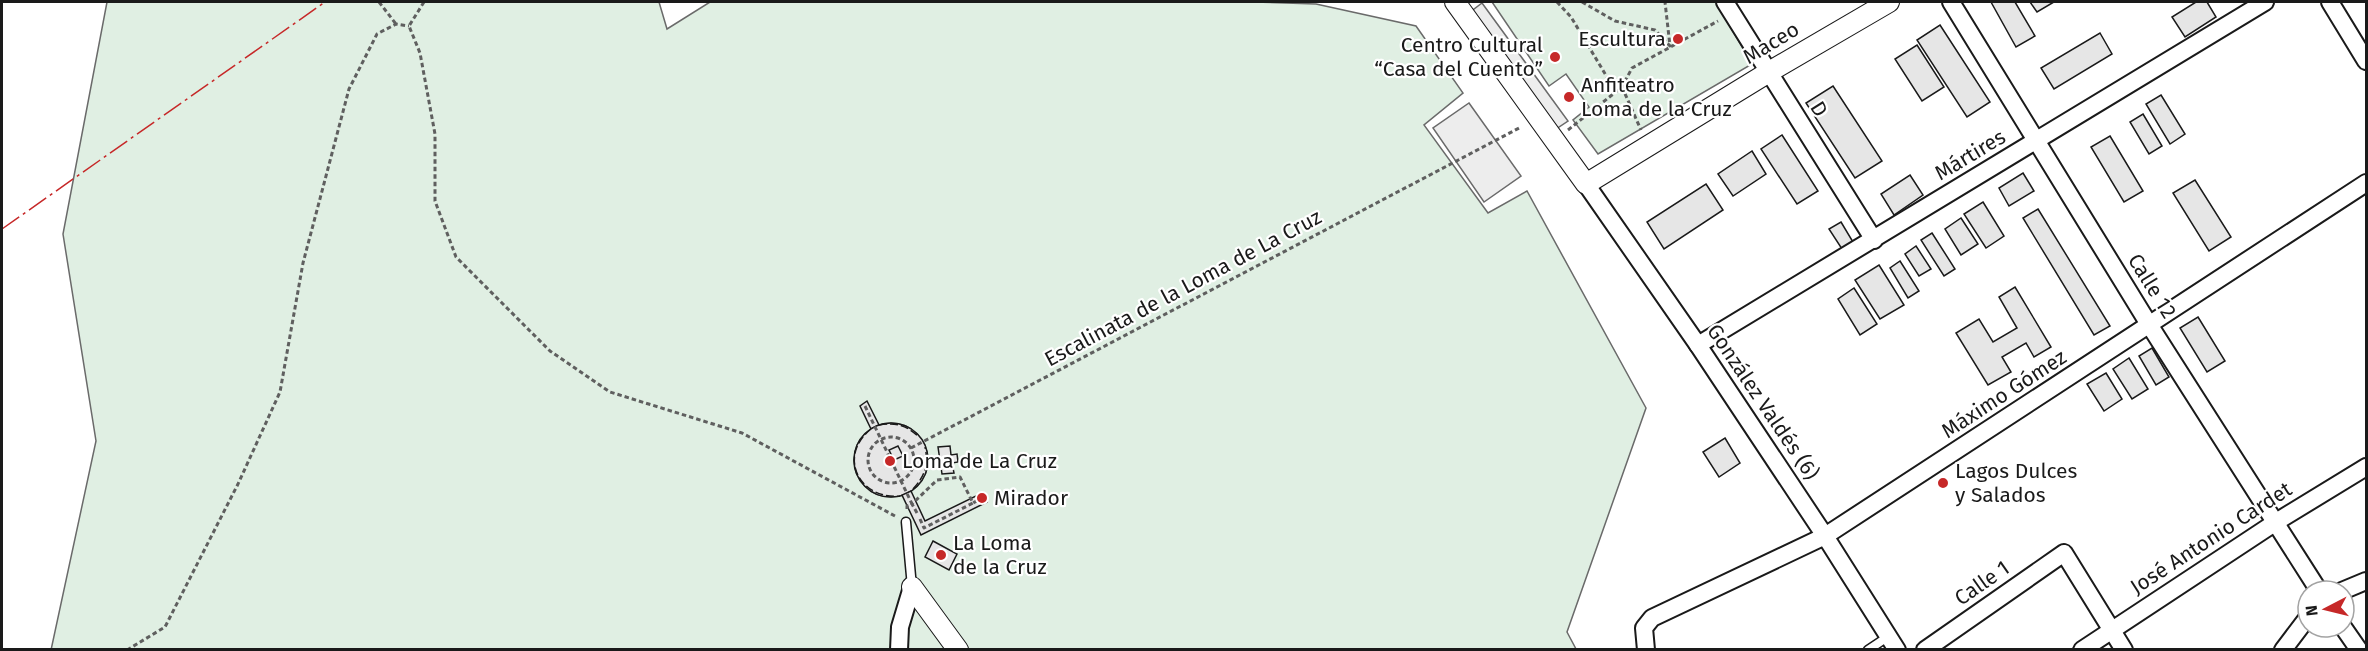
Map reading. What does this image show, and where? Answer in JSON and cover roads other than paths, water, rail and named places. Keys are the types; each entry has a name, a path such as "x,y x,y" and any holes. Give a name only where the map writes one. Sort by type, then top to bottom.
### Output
{"street":[{"path":"1455,2 1586,184"},
{"name":"Maceo","path":"1586,184 1889,2"},
{"name":"Calle 12","path":"1951,2 2150,326 2312,579"},
{"name":"Mártires","path":"1698,345 2265,2"},
{"path":"2330,2 2367,61"},
{"name":"D","path":"1729,8 1874,240"},
{"name":"Máximo Gómez","path":"1646,650 1644,628 1652,618 1825,536 2367,183"},
{"name":"González Valdés (6)","path":"1586,184 1698,345 1893,643"},
{"name":"José Antonio Cardet","path":"2082,650 2276,522 2367,467"},
{"name":"Calle 1","path":"1925,650 2064,553 2112,629"},
{"path":"899,650 900,627 912,587"},
{"path":"912,587 958,650"},
{"path":"2112,629 2124,650"},
{"path":"2283,650 2296,633"}],"lane":[{"path":"906,522 912,587"},
{"path":"1868,650 1893,643"}],"place":[{"name":"Escultura","path":"1678,39"},
{"name":"Centro Cultural “Casa del Cuento”","path":"1555,57"},
{"name":"Anfiteatro Loma de la Cruz","path":"1569,97"},
{"name":"Loma de La Cruz","path":"890,461"},
{"name":"Lagos Dulces y Salados","path":"1943,483"},
{"name":"Mirador","path":"982,498"},
{"name":"La Loma de la Cruz","path":"941,555"}]}
